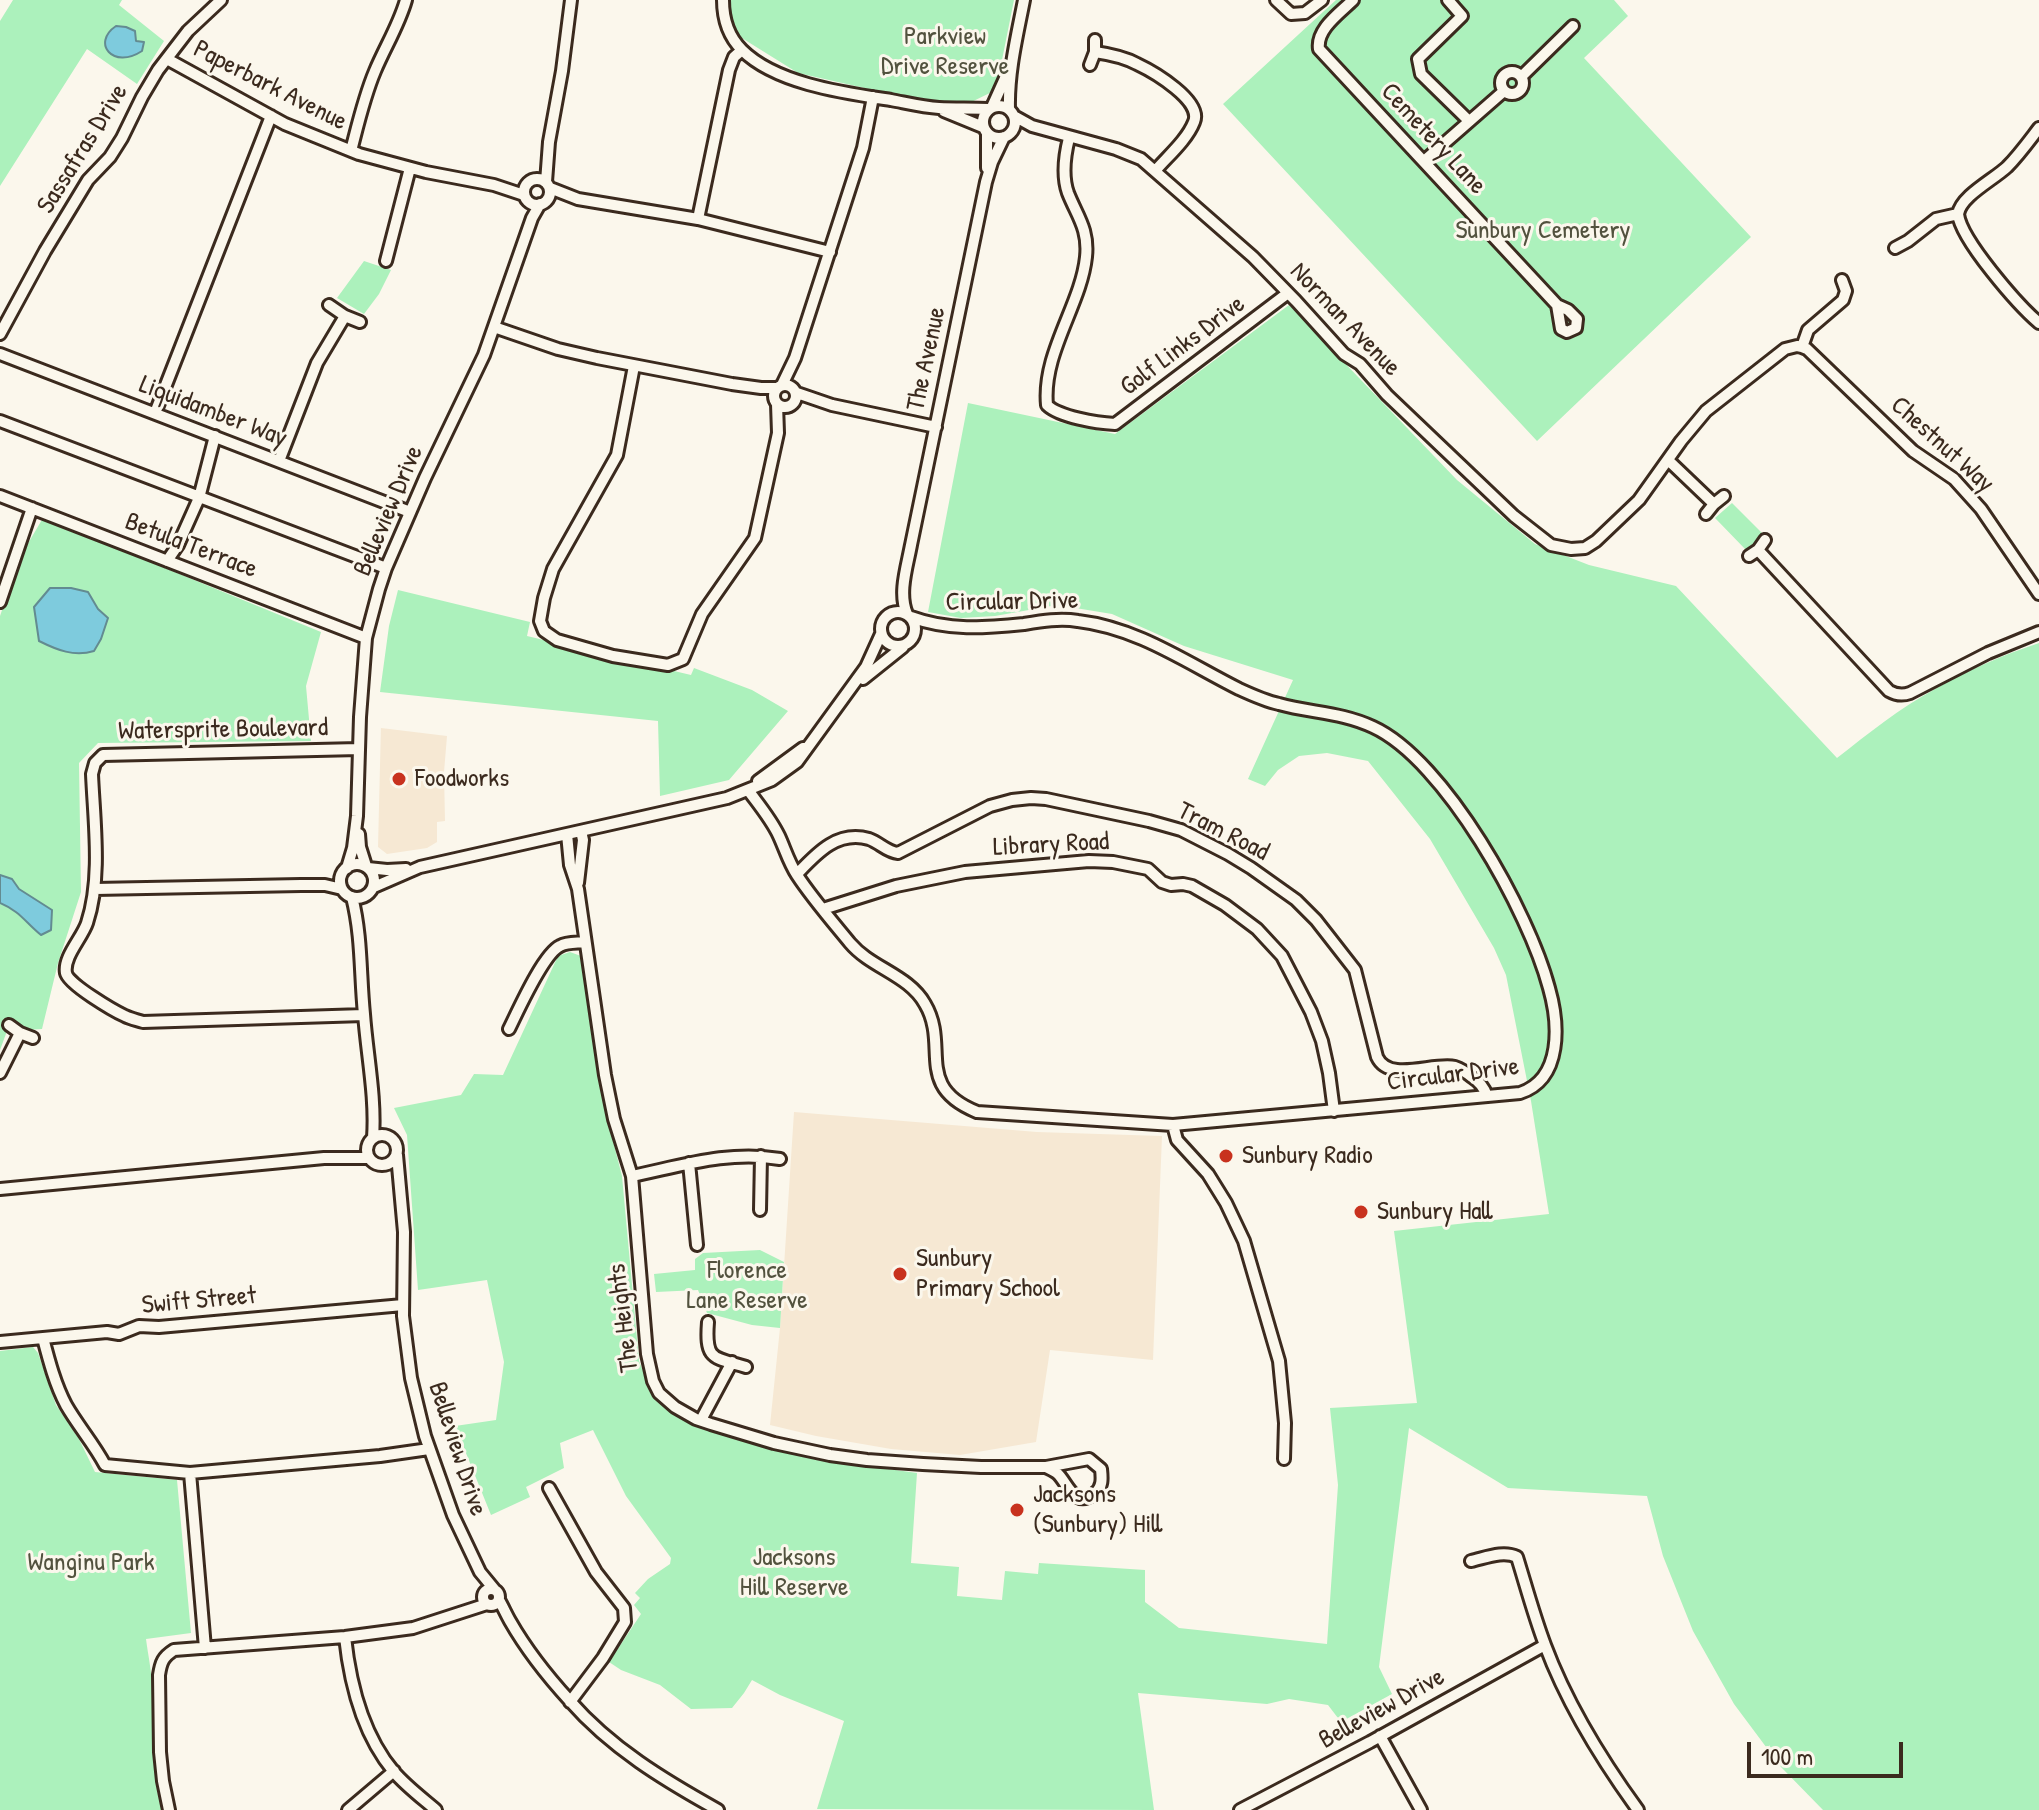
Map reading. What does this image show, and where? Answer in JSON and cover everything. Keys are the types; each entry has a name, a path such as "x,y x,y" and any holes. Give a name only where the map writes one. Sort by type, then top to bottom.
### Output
{"street":[{"name":"Sassafras Drive","path":"0,334 88,180 110,157 142,97 167,59 188,31 221,0"},
{"path":"351,151 371,81 400,21 406,0"},
{"name":"Belleview Drive","path":"343,878 353,848 357,816 366,638 386,568 484,355 532,218 546,194 549,142 571,0"},
{"path":"723,0 723,15 730,34 742,50 765,66 795,80 938,108 1001,106 1011,112"},
{"path":"938,108 992,136 1007,135 1015,122 1008,87 1024,0"},
{"path":"1276,0 1291,14 1305,13 1322,0"},
{"name":"Cemetery Lane","path":"1353,0 1321,33 1319,49 1557,305"},
{"path":"1448,0 1462,16 1418,59 1418,66 1421,74 1469,121"},
{"path":"1424,161 1504,91 1502,80 1507,74 1514,73 1521,77 1573,26"},
{"path":"1090,65 1095,46 1157,75 1189,99 1195,109 1196,121 1155,171"},
{"path":"698,219 729,70 734,57 742,50"},
{"name":"Paperbark Avenue","path":"167,59 285,124 351,151 410,168 494,185 526,198 532,204 546,194"},
{"path":"985,130 983,117 1003,84 1012,59"},
{"path":"634,366 617,455 553,569 540,621 544,631 557,640 613,656 668,665 683,659 702,614 755,538 795,358 863,148 873,97"},
{"name":"Norman Avenue","path":"1011,112 1032,126 1141,159 1253,257 1344,354 1360,364 1387,395 1514,516 1551,545 1585,548 1596,541 1639,500 1668,460"},
{"path":"155,413 271,116"},
{"path":"2039,128 2008,166 1966,199 1959,207 1957,218 2001,284 2039,323"},
{"name":"The Avenue","path":"985,130 986,182"},
{"name":"Norman Avenue","path":"1007,135 1066,137"},
{"name":"The Avenue","path":"909,616 903,606 903,590 911,545 986,182 992,162 1007,135"},
{"name":"Golf Links Drive","path":"1066,137 1066,181 1084,226 1086,255 1079,285 1054,352 1046,395 1047,405 1051,409 1115,424 1288,293"},
{"name":"Belleview Drive","path":"525,238 528,216 526,198 530,181 549,142"},
{"path":"386,261 410,168"},
{"name":"Paperbark Avenue","path":"494,185 530,181"},
{"path":"530,181 546,194 698,219 830,252"},
{"path":"1895,248 1936,219 1958,214"},
{"path":"1714,504 1668,460 1706,411 1785,349 1802,347 1808,330 1843,300 1846,291 1842,280"},
{"path":"329,305 360,322"},
{"path":"279,461 317,363 345,316"},
{"path":"494,327 558,349 761,388 785,396 936,427"},
{"name":"Chestnut Way","path":"1802,347 1913,451 1954,479 1981,509 2038,593"},
{"name":"Liquidamber Way","path":"0,354 410,512"},
{"path":"0,421 386,568"},
{"path":"167,561 178,545 199,498 215,436"},
{"name":"Betula Terrace","path":"0,496 366,638"},
{"path":"1706,514 1724,496"},
{"path":"0,602 32,508"},
{"name":"The Avenue","path":"888,615 911,545"},
{"path":"1757,549 1895,694 1907,694 2039,632"},
{"path":"95,889 325,885 343,878 352,865 387,870 420,867 727,798 748,790 812,742 866,667 888,615 897,612 909,616 914,622 915,633 910,643 872,670 844,698"},
{"name":"Circular Drive","path":"748,790 772,823 797,874 823,909 859,952 913,989 923,1000 931,1018 937,1074 943,1086 959,1103 977,1112 1173,1125 1520,1093 1530,1090 1544,1076 1556,1037 1554,1013 1551,992 1528,928 1454,803 1409,750 1376,728 1327,712 1270,702 1154,644 1095,623 1057,620 964,629 926,623 909,616"},
{"path":"881,634 893,646 905,645"},
{"name":"Watersprite Boulevard","path":"359,749 103,755 95,763 92,774 94,903 65,972 69,981 126,1017 143,1022 364,1015"},
{"name":"Tram Road","path":"797,874 817,852 843,839 867,839 898,853 980,810 1012,800 1046,799 1163,824 1245,864 1296,900 1316,920 1355,970 1381,1065 1405,1070 1455,1067 1481,1083 1487,1096"},
{"name":"Belleview Drive","path":"357,816 360,847 367,867"},
{"name":"The Heights","path":"578,889 583,840 581,831"},
{"name":"The Heights","path":"567,834 607,1086 632,1176 647,1354 659,1393 684,1412 701,1420 774,1443 830,1455 981,1467 1046,1467 1089,1459 1101,1469 1101,1484 1089,1496 1074,1495 1058,1474 1046,1467"},
{"name":"Library Road","path":"823,909 896,886 965,872 1089,861 1148,869 1166,884 1192,886 1257,929 1282,956 1322,1041 1334,1111"},
{"path":"367,867 373,875 371,891 362,913 360,937 373,1100 371,1140 367,1150 369,1158"},
{"path":"352,897 357,898 420,867"},
{"path":"343,878 352,897 360,937"},
{"path":"509,1029 532,983 555,948 585,942"},
{"path":"9,1025 33,1038"},
{"path":"0,1073 20,1033"},
{"path":"373,1100 381,1126 397,1146 397,1155 392,1162 380,1165"},
{"path":"1173,1125 1177,1140 1216,1185 1244,1241 1279,1361 1285,1413 1284,1459"},
{"path":"0,1189 324,1158 350,1153 382,1135 391,1138"},
{"name":"Belleview Drive","path":"397,1155 404,1232 403,1305 411,1378 429,1449 453,1515 490,1598 570,1702 598,1730 636,1761 718,1810"},
{"path":"760,1210 761,1156"},
{"path":"632,1176 724,1157 780,1159"},
{"path":"324,1158 369,1158 391,1177 401,1193"},
{"path":"689,1163 697,1245"},
{"name":"Swift Street","path":"0,1342 107,1332 119,1334 139,1326 159,1327 403,1305"},
{"path":"708,1322 708,1350 715,1357 746,1367"},
{"path":"43,1338 58,1388 105,1465 190,1473 429,1449"},
{"path":"701,1420 732,1362"},
{"path":"190,1473 205,1648"},
{"path":"549,1488 596,1572 624,1608 625,1614 625,1622 603,1658 570,1702"},
{"path":"1471,1561 1496,1555 1511,1554 1517,1557 1545,1645 1599,1754 1638,1810"},
{"path":"169,1810 160,1752 161,1663 164,1656 174,1650 345,1637 413,1628 465,1611 490,1598"},
{"path":"345,1637 356,1702 373,1739 394,1771 436,1810"},
{"name":"Belleview Drive","path":"1240,1810 1545,1645"},
{"path":"1380,1736 1421,1810"},
{"path":"348,1810 394,1771"}],"shaded area":[{"path":"381,725 381,728 447,736 445,821 437,822 437,842 427,848 387,854 378,847"},
{"name":"Sunbury Primary School","path":"794,1112 1037,1132 1162,1136 1153,1360 1050,1350 1036,1442 960,1455 891,1449 770,1425 780,1328"}],"green space":[{"path":"13,0 122,0 119,5 164,41 137,84 87,49 0,186 0,21"},
{"name":"Parkview Drive Reserve","path":"728,0 1014,0 996,90 957,109 798,73 737,35"},
{"name":"Sunbury Cemetery","path":"1336,0 1614,0 1628,16 1584,58 1751,237 1537,441 1223,104"},
{"path":"364,261 391,270 364,314 337,298"},
{"name":"Jacksons Hill Reserve","path":"1289,305 1457,480 1535,544 1589,565 1676,586 1837,758 1935,689 1986,663 2039,643 2039,1810 1823,1810 1781,1767 1734,1704 1693,1631 1663,1556 1647,1496 1508,1488 1409,1428 1379,1667 1392,1694 1341,1722 1328,1705 1289,1699 1267,1704 1138,1693 1154,1810 817,1809 844,1721 752,1680 732,1708 691,1709 660,1685 609,1662 641,1614 634,1605 640,1598 635,1593 648,1579 670,1564 671,1558 626,1496 593,1430 560,1443 564,1468 526,1487 530,1497 491,1515 455,1426 496,1420 504,1362 487,1280 418,1290 407,1135 394,1108 461,1095 474,1074 503,1075 558,956 570,952 581,956 603,1102 622,1176 639,1361 652,1393 676,1416 709,1430 804,1457 917,1473 911,1563 959,1567 957,1596 1002,1600 1005,1571 1038,1574 1039,1563 1145,1570 1145,1602 1179,1628 1327,1644 1338,1485 1330,1408 1417,1403 1394,1231 1549,1214 1506,975 1494,948 1430,839 1368,761 1327,753 1299,756 1278,770 1265,786 1248,779 1293,680 1184,646 1112,614 1057,605 995,616 961,618 928,612 968,403 1115,434"},
{"path":"1732,503 1764,535 1747,551 1715,518"},
{"path":"43,518 321,632 306,686 311,741 98,743 79,763 81,892 58,963 42,1029 7,1031 0,1050 0,616 20,557"},
{"path":"398,590 530,622 527,636 691,675 694,668 752,690 788,711 729,780 660,796 658,721 380,692 389,626"},
{"name":"Florence Lane Reserve","path":"760,1250 784,1262 780,1328 752,1325 707,1313 698,1290 656,1292 654,1274 695,1270 695,1259 703,1253"},
{"name":"Wanginu Park","path":"33,1347 38,1353 56,1405 79,1439 95,1472 177,1480 191,1633 146,1639 152,1683 154,1765 162,1810 0,1810 0,1351"}],"water":[{"path":"116,26 135,31 136,41 144,42 142,51 122,58 109,52 105,40"},
{"path":"50,588 88,592 98,609 108,618 94,651 66,652 39,641 34,607"},
{"path":"0,875 12,879 19,889 52,910 51,930 41,935 18,913 0,903"}],"place":[{"name":"Foodworks","path":"399,779"},
{"name":"Sunbury Radio","path":"1226,1156"},
{"name":"Sunbury Hall","path":"1361,1212"},
{"name":"Sunbury Primary School","path":"900,1274"},
{"name":"Jacksons (Sunbury) Hill","path":"1017,1510"}]}
